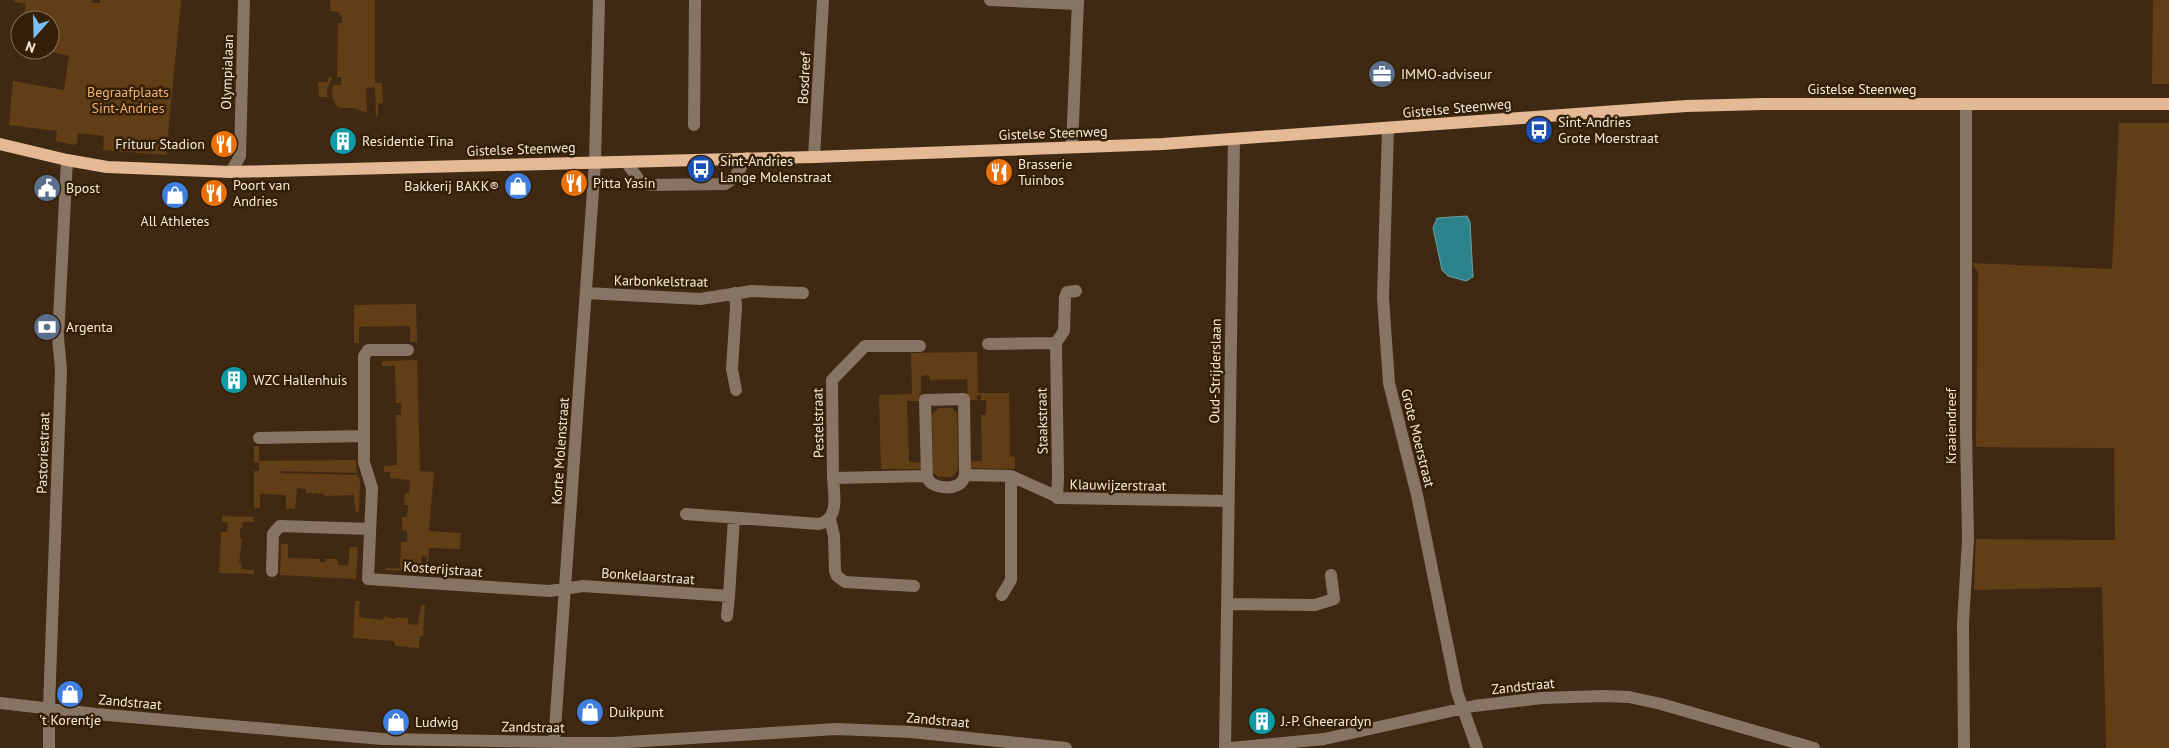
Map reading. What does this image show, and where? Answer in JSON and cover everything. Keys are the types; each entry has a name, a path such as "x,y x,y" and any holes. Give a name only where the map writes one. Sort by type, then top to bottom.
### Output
{"main road":[{"name":"Gistelse Steenweg","path":"0,144 67,160 107,167 231,172 626,162 1163,144 1686,106 2169,104"}],"street":[{"name":"Olympialaan","path":"231,172 240,156 244,0"},
{"name":"Korte Molenstraat","path":"554,743 595,162 599,0"},
{"path":"693,0 694,125"},
{"name":"Bosdreef","path":"814,156 822,0"},
{"path":"990,0 1077,2 1072,147"},
{"name":"Kraaiendreef","path":"1964,748 1963,623 1968,540 1966,104"},
{"name":"Grote Moerstraat","path":"1388,128 1383,274 1389,382 1417,495 1461,708 1477,748"},
{"name":"Oud-Strijderslaan","path":"1226,748 1234,139"},
{"path":"626,162 640,181 648,185 725,184 731,182 747,158"},
{"name":"Pastoriestraat","path":"49,748 48,708 61,380 58,338 67,160"},
{"name":"Karbonkelstraat","path":"586,293 700,299 752,291 803,293"},
{"name":"Staakstraat","path":"1057,498 1056,343 1064,331 1065,297 1067,292 1076,291"},
{"path":"734,294 736,307 732,369 736,390"},
{"path":"988,344 1056,343"},
{"name":"Pestelstraat","path":"833,478 832,380 865,346 920,346"},
{"name":"Kosterijstraat","path":"408,350 368,350 365,352 362,366 364,462 372,488 368,579 550,591 565,588"},
{"path":"964,399 965,475 963,482 955,486 932,485 927,481 925,400 964,399"},
{"path":"259,438 364,436"},
{"name":"Klauwijzerstraat","path":"965,475 1011,476 1057,498 1229,501"},
{"path":"914,586 845,582 840,579 835,571 834,536 830,519 834,510 833,478 926,476"},
{"path":"1002,596 1011,580 1011,476"},
{"path":"686,514 819,524 830,519"},
{"path":"727,616 734,518"},
{"path":"272,571 273,534 280,526 370,529"},
{"path":"1228,604 1315,605 1334,599 1331,576"},
{"name":"Bonkelaarstraat","path":"565,588 583,586 728,596"},
{"name":"Zandstraat","path":"1232,748 1324,739 1461,708 1542,698 1598,696 1628,697 1660,704 1814,748"},
{"name":"Zandstraat","path":"0,703 96,714 382,739 554,743 636,742 836,729 911,732 1066,748"}],"green space":[{"name":"Begraafplaats Sint-Andries","path":"14,0 93,0 92,3 100,3 100,0 181,0 166,155 103,150 104,136 78,133 77,143 74,145 56,141 57,131 9,125 13,81 64,90 69,56 60,54 60,10 25,10 26,4 14,2"},
{"path":"330,0 375,0 375,83 382,83 383,103 378,104 378,116 376,116 375,87 366,88 367,113 354,108 339,108 333,100 332,91 334,85 341,85 341,77 337,77 338,23 342,23 342,16 339,15 339,12 330,11"},
{"path":"2153,0 2169,0 2169,84 2152,84"},
{"path":"329,77 332,77 327,90 327,97 319,97 318,82 328,82"},
{"path":"2119,123 2169,123 2169,748 2106,748 2102,587 1974,590 1976,539 2115,540 2114,448 1976,447 1978,272 1972,263 2112,269"},
{"path":"416,304 417,342 410,342 410,326 359,327 359,343 354,343 354,305"},
{"path":"977,352 978,393 1009,393 1010,456 1015,457 1015,469 969,468 969,462 982,461 981,415 986,415 986,400 981,400 981,395 977,395 977,400 968,400 967,379 930,380 929,375 921,376 921,401 907,401 909,462 922,463 922,469 881,469 879,395 912,394 911,353"},
{"path":"417,360 420,471 434,472 429,531 461,533 460,549 429,548 428,562 426,562 427,557 422,556 420,572 386,570 386,568 400,568 401,542 407,542 407,531 402,530 402,517 407,517 408,505 404,505 405,493 409,493 410,480 390,478 390,472 384,472 384,466 397,465 396,415 401,415 401,403 396,403 395,366 382,366 382,361"},
{"path":"939,408 952,408 957,413 958,470 952,477 938,477 933,472 932,414"},
{"path":"254,446 259,446 259,461 356,460 357,473 281,471 281,473 357,475 360,479 359,512 355,511 354,495 324,496 324,494 318,494 318,496 317,493 313,493 312,496 312,493 306,493 306,489 297,488 295,509 286,509 286,495 260,494 260,508 254,508 254,471 259,471 259,463 254,462"},
{"path":"222,516 254,517 254,522 243,522 242,528 240,528 240,539 242,539 239,563 241,563 241,569 254,570 254,574 219,573 221,532 227,532 228,522 222,522"},
{"path":"281,544 288,544 288,558 320,559 320,562 325,562 325,559 337,559 338,565 348,566 350,547 358,547 356,579 280,575"},
{"path":"355,601 360,601 359,617 383,620 384,616 395,619 396,617 408,618 408,624 418,625 421,605 425,605 423,636 420,636 419,648 395,646 394,641 353,638"}],"water":[{"path":"1467,216 1470,222 1473,277 1466,281 1448,276 1442,270 1433,228 1437,218"}],"place":[{"name":"IMMO-adviseur","path":"1382,74"},
{"name":"Sint-Andries Grote Moerstraat","path":"1539,130"},
{"name":"Residentie Tina","path":"343,141"},
{"name":"Frituur Stadion","path":"224,144"},
{"name":"Sint-Andries Lange Molenstraat","path":"701,169"},
{"name":"Brasserie Tuinbos","path":"999,172"},
{"name":"Pitta Yasin","path":"574,183"},
{"name":"Bakkerij BAKK®","path":"518,186"},
{"name":"Bpost","path":"47,188"},
{"name":"Poort van Andries","path":"214,193"},
{"name":"All Athletes","path":"175,195"},
{"name":"Argenta","path":"47,327"},
{"name":"WZC Hallenhuis","path":"234,380"},
{"name":"'t Korentje","path":"70,694"},
{"name":"Duikpunt","path":"590,712"},
{"name":"J.-P. Gheerardyn","path":"1262,721"},
{"name":"Ludwig","path":"396,722"}]}
